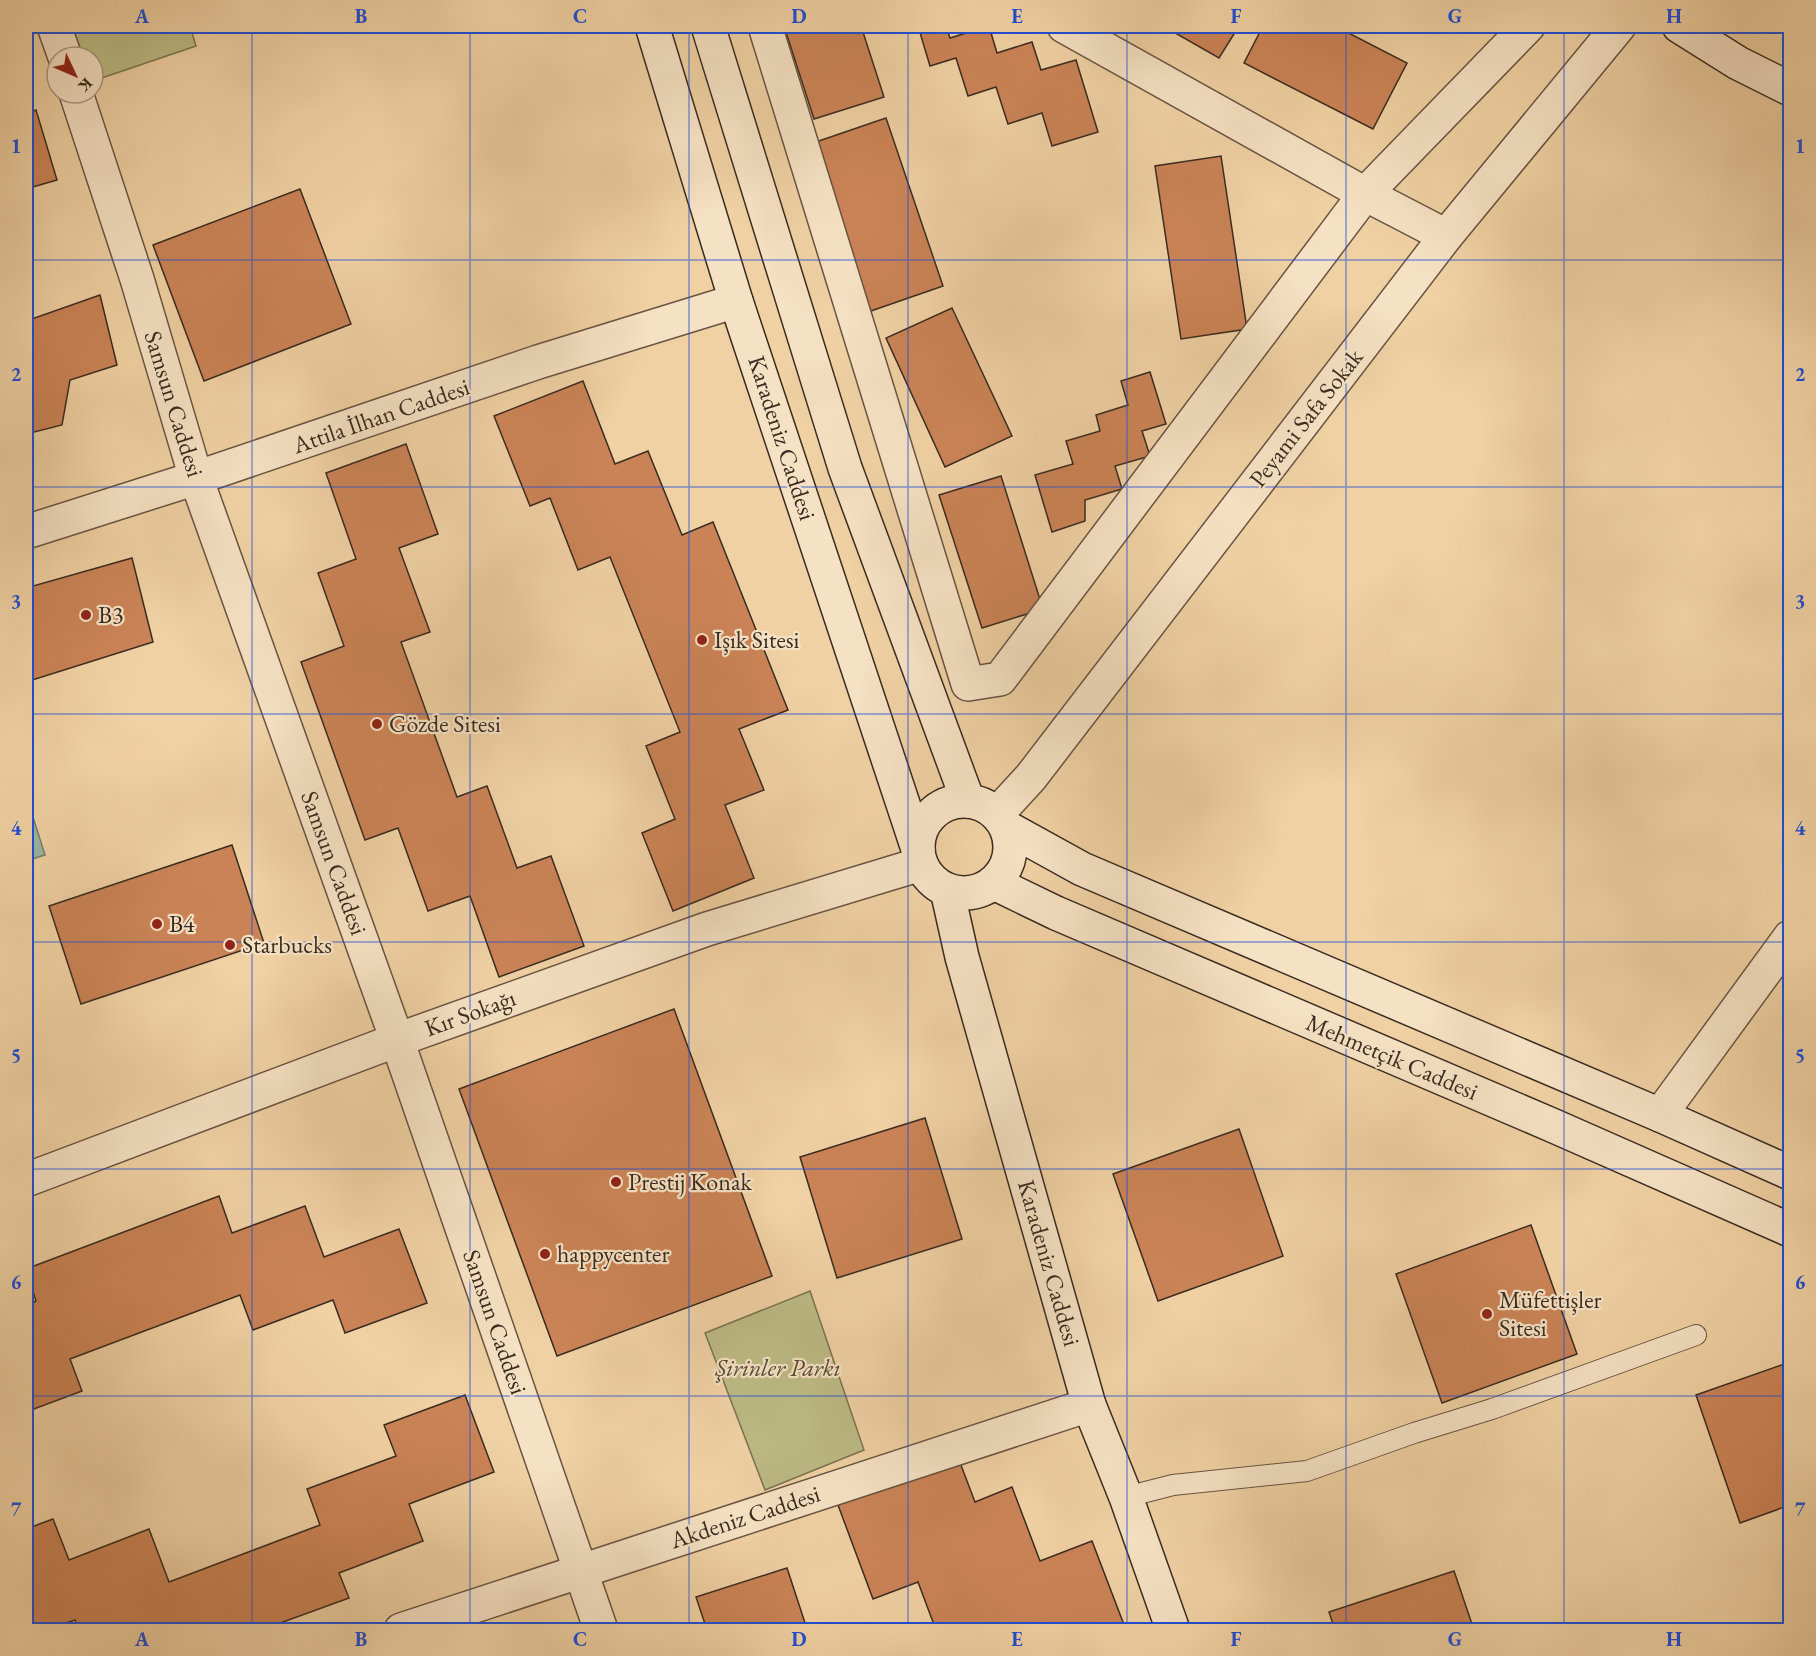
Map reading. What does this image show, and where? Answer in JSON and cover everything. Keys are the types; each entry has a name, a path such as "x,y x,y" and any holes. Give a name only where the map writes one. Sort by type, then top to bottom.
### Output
{"street":[{"path":"54,26 61,45"},
{"name":"Karadeniz Caddesi","path":"652,26 736,301 920,856"},
{"path":"708,26 845,468 990,814 1010,843 1009,858 1004,871 994,884 963,893 947,890 934,881 920,856 924,826 938,809 952,802 990,814 1083,869 1791,1173"},
{"path":"765,26 968,684 1000,679 1365,194 1528,26"},
{"name":"Peyami Safa Sokak","path":"990,814 1031,777 1446,236 1619,26"},
{"path":"1679,26 1738,63 1791,89"},
{"path":"1080,29 1365,194 1446,236"},
{"name":"Samsun Caddesi","path":"80,105 137,279 196,478 397,1040 601,1630"},
{"name":"Attila İlhan Caddesi","path":"26,532 196,478 538,362 736,301"},
{"name":"Kır Sokağı","path":"26,1180 397,1040 706,929 920,856"},
{"name":"Mehmetçik Caddesi","path":"994,884 1056,913 1791,1230"},
{"name":"Karadeniz Caddesi","path":"947,890 962,957 1089,1405 1126,1497 1173,1630"},
{"path":"1660,1115 1791,937"},
{"name":"Akdeniz Caddesi","path":"401,1630 1089,1405"}],"lane":[{"path":"1126,1497 1173,1485 1307,1471 1414,1433 1492,1409 1696,1335"}],"green space":[{"path":"72,26 190,26 196,46 105,77 105,45 79,45"},
{"name":"Şirinler Parkı","path":"810,1291 864,1450 765,1490 705,1333"}],"shaded area":[{"path":"26,795 45,855 26,861"}],"building":[{"path":"784,26 861,26 884,97 814,119"},
{"path":"918,26 946,26 950,38 989,26 997,53 1032,42 1041,70 1076,60 1098,132 1052,146 1042,113 1008,124 996,87 968,96 956,58 930,66"},
{"path":"1163,26 1239,26 1219,58"},
{"path":"1263,26 1335,26 1407,63 1373,129 1244,63"},
{"path":"36,110 57,180 26,189 26,114"},
{"path":"886,118 943,286 868,312 810,144"},
{"path":"1221,156 1247,329 1181,339 1155,166"},
{"path":"300,189 351,324 204,381 153,245"},
{"path":"100,295 117,365 70,380 62,425 26,434 26,321"},
{"path":"952,308 1012,436 945,467 886,338"},
{"path":"1150,372 1166,424 1142,431 1150,456 1115,466 1122,489 1085,500 1085,521 1052,532 1035,475 1073,464 1066,441 1100,431 1096,415 1128,405 1121,381"},
{"name":"Işık Sitesi","path":"583,381 615,464 648,451 682,535 713,522 788,710 739,729 764,790 725,805 754,878 673,911 642,833 675,819 646,746 680,732 610,557 578,570 550,498 530,506 494,416"},
{"name":"Gözde Sitesi","path":"406,444 438,534 399,548 430,632 401,642 457,797 487,786 517,868 551,856 584,946 499,977 470,896 428,911 398,828 365,840 301,662 344,646 318,573 356,559 326,473"},
{"path":"1001,476 1043,609 982,628 939,495"},
{"name":"B3","path":"132,558 153,642 26,682 26,588"},
{"name":"B4","path":"232,845 264,943 81,1004 49,906"},
{"name":"Prestij Konak","path":"674,1009 772,1276 557,1356 459,1089"},
{"path":"925,1118 962,1239 837,1278 800,1157"},
{"path":"1239,1129 1283,1256 1158,1301 1113,1174"},
{"path":"219,1196 232,1233 305,1206 324,1257 399,1229 427,1303 345,1333 333,1300 253,1330 240,1295 70,1359 82,1391 26,1412 26,1306 36,1301 26,1269"},
{"name":"Müfettişler Sitesi","path":"1531,1225 1577,1354 1442,1403 1396,1274"},
{"path":"1790,1362 1790,1505 1740,1523 1696,1395"},
{"path":"465,1395 494,1472 409,1504 423,1541 339,1573 349,1598 261,1630 167,1630 164,1624 146,1630 79,1630 75,1620 46,1630 26,1630 26,1529 53,1519 69,1560 149,1529 169,1582 320,1525 307,1489 396,1456 384,1425"},
{"path":"956,1452 975,1502 1012,1487 1040,1561 1092,1541 1126,1630 936,1630 918,1582 873,1599 835,1497"},
{"path":"787,1568 807,1629 707,1630 696,1597"},
{"path":"1454,1571 1474,1630 1335,1630 1329,1612"}],"place":[{"name":"B3","path":"86,615"},
{"name":"Işık Sitesi","path":"702,640"},
{"name":"Gözde Sitesi","path":"377,724"},
{"name":"B4","path":"157,924"},
{"name":"Starbucks","path":"230,945"},
{"name":"Prestij Konak","path":"616,1182"},
{"name":"happycenter","path":"545,1254"},
{"name":"Müfettişler Sitesi","path":"1487,1314"}]}
